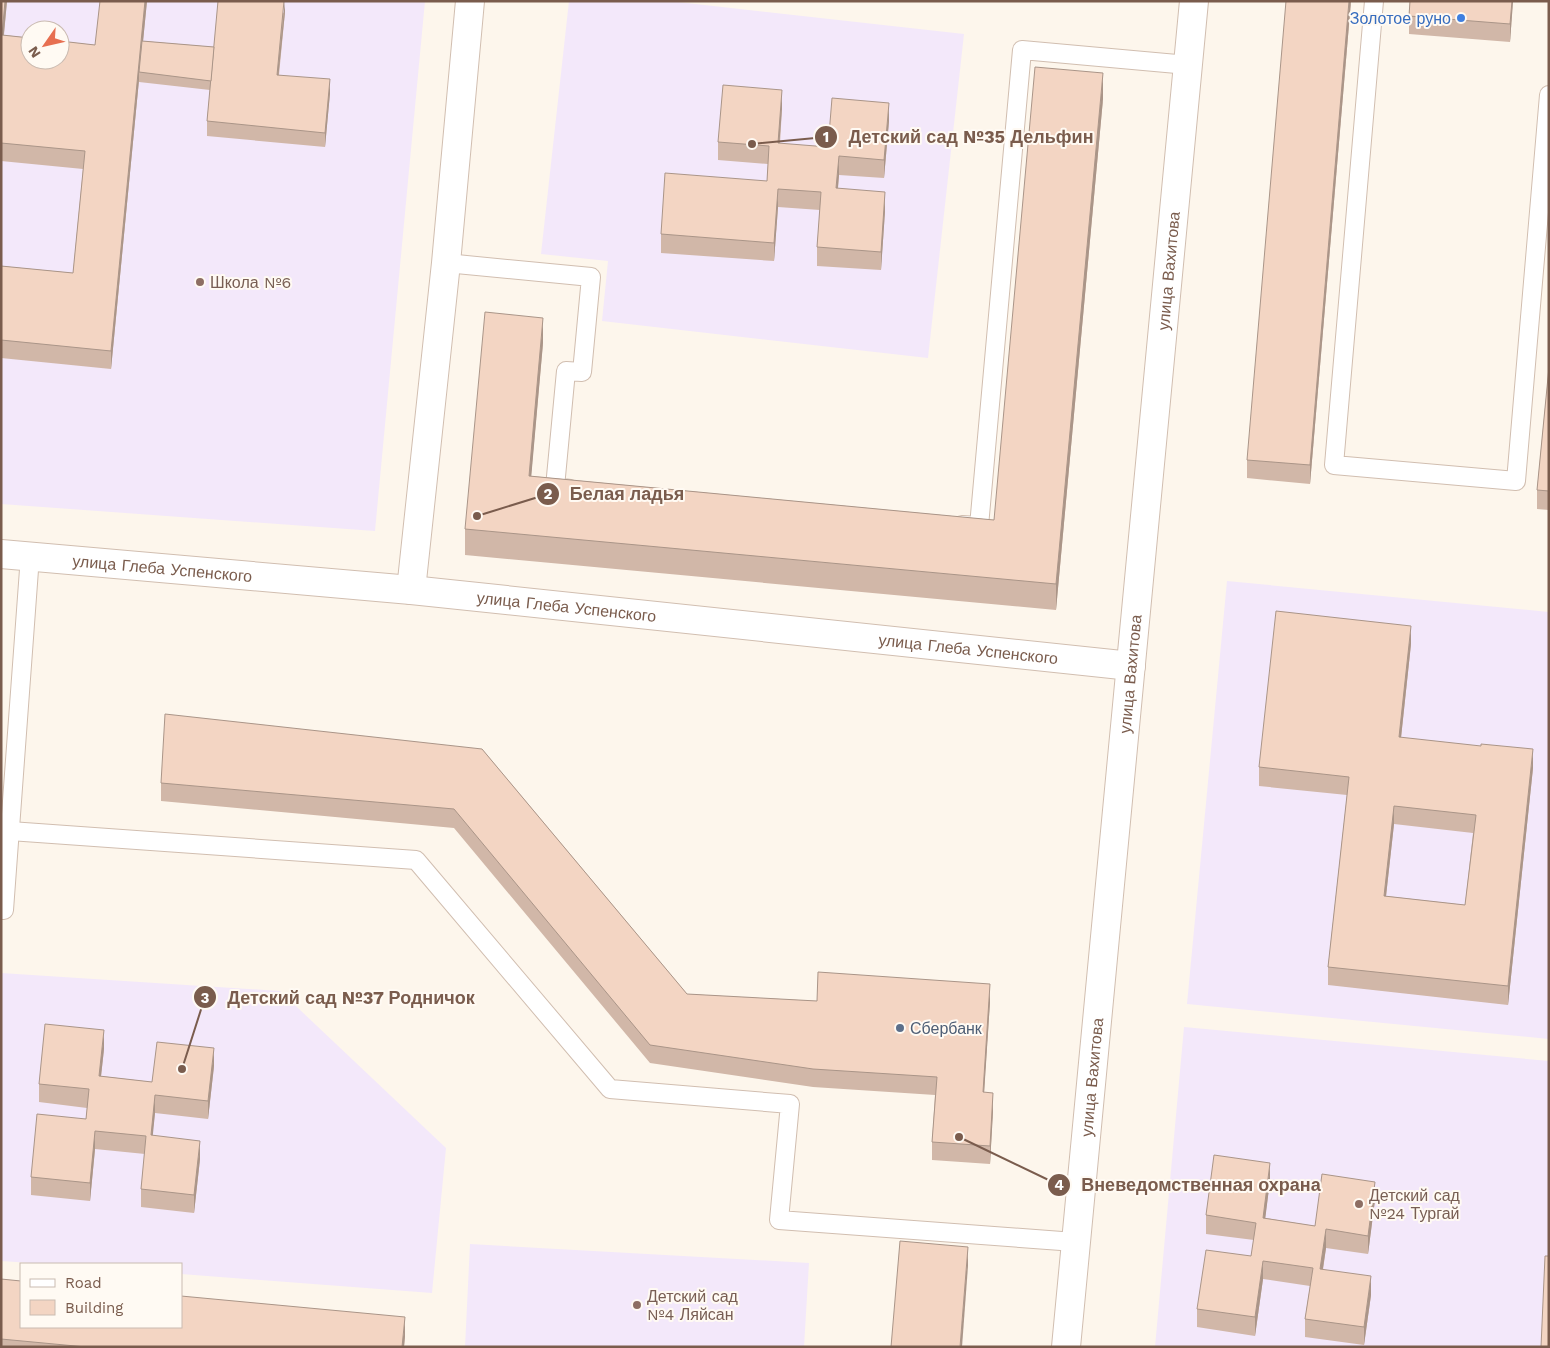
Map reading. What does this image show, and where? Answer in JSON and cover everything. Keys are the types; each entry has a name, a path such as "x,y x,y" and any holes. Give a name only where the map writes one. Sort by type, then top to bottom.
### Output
{"street":[{"path":"411,590 446,263 470,1"},
{"name":"улица Вахитова","path":"1066,1347 1194,1"},
{"name":"улица Глеба Успенского","path":"1,554 411,590 1131,666"}],"lane":[{"path":"1374,1 1334,465 1516,481 1549,95"},
{"path":"949,523 979,526 1022,50 1188,65"},
{"path":"446,263 591,277 582,372 566,371 555,487 585,490"},
{"path":"1,910 4,910 30,556"},
{"path":"10,831 416,860 610,1089 790,1104 779,1220 1075,1242"}],"shaded area":[{"name":"Школа №6","path":"1,1 425,1 375,531 1,504"},
{"path":"569,1 669,1 964,34 928,358 602,321 608,261 541,254"},
{"path":"1227,581 1549,612 1549,1039 1187,1004"},
{"path":"1,973 280,991 446,1148 432,1293 182,1274 182,1263 31,1263 1,1261"},
{"name":"Детский сад №24 Тургай","path":"1184,1027 1549,1061 1549,1347 1155,1347"},
{"name":"Детский сад №4 Ляйсан","path":"470,1244 809,1263 804,1347 465,1347"}],"building":[{"path":"1,1 5,1 2,35 20,37 20,70 70,70 70,42 95,45 100,1 145,1 111,351 1,340 1,266 73,273 85,151 1,143"},
{"path":"218,1 284,1 277,75 330,79 325,133 207,121"},
{"path":"1286,1 1349,1 1310,465 1247,460"},
{"path":"1410,1 1512,1 1510,24 1409,16"},
{"path":"142,41 214,47 211,81 139,72"},
{"path":"1035,67 1103,73 1056,584 465,529 485,312 543,318 529,476 994,520"},
{"path":"723,85 782,90 778,143 828,147 832,98 889,103 884,160 839,156 836,188 885,192 881,252 817,247 821,192 778,189 774,243 661,234 665,173 767,181 769,146 718,142"},
{"path":"1549,367 1549,491 1537,490"},
{"path":"1276,611 1411,626 1399,737 1481,746 1481,744 1533,749 1508,986 1328,967 1349,777 1259,767","holes":["1394,806 1476,815 1465,905 1384,896"]},
{"path":"165,714 482,749 687,994 817,1001 818,972 990,984 983,1092 993,1093 990,1146 932,1142 937,1077 813,1069 650,1045 454,809 161,783"},
{"path":"45,1024 104,1030 99,1076 152,1082 157,1042 214,1048 208,1101 155,1095 151,1135 200,1141 194,1195 141,1189 146,1136 95,1131 90,1183 31,1177 37,1114 86,1119 89,1089 39,1084"},
{"path":"1214,1155 1270,1163 1263,1218 1315,1226 1322,1174 1375,1182 1368,1236 1326,1229 1320,1269 1371,1276 1364,1327 1305,1319 1313,1268 1263,1261 1255,1317 1197,1309 1206,1250 1251,1256 1256,1223 1206,1215"},
{"path":"900,1241 968,1247 960,1347 891,1347"},
{"path":"1545,1256 1549,1256 1549,1347 1541,1347"},
{"path":"1,1279 20,1281 20,1328 182,1328 182,1296 405,1317 402,1347 86,1347 1,1339"}],"place":[{"name":"Золотое руно","path":"1461,18"},
{"name":"Детский сад №35 Дельфин","path":"752,144"},
{"name":"Школа №6","path":"200,282"},
{"name":"Белая ладья","path":"477,516"},
{"name":"Сбербанк","path":"900,1028"},
{"name":"Детский сад №37 Родничок","path":"182,1069"},
{"name":"Вневедомственная охрана","path":"959,1137"},
{"name":"Детский сад №24 Тургай","path":"1359,1204"},
{"name":"Детский сад №4 Ляйсан","path":"637,1305"}]}
